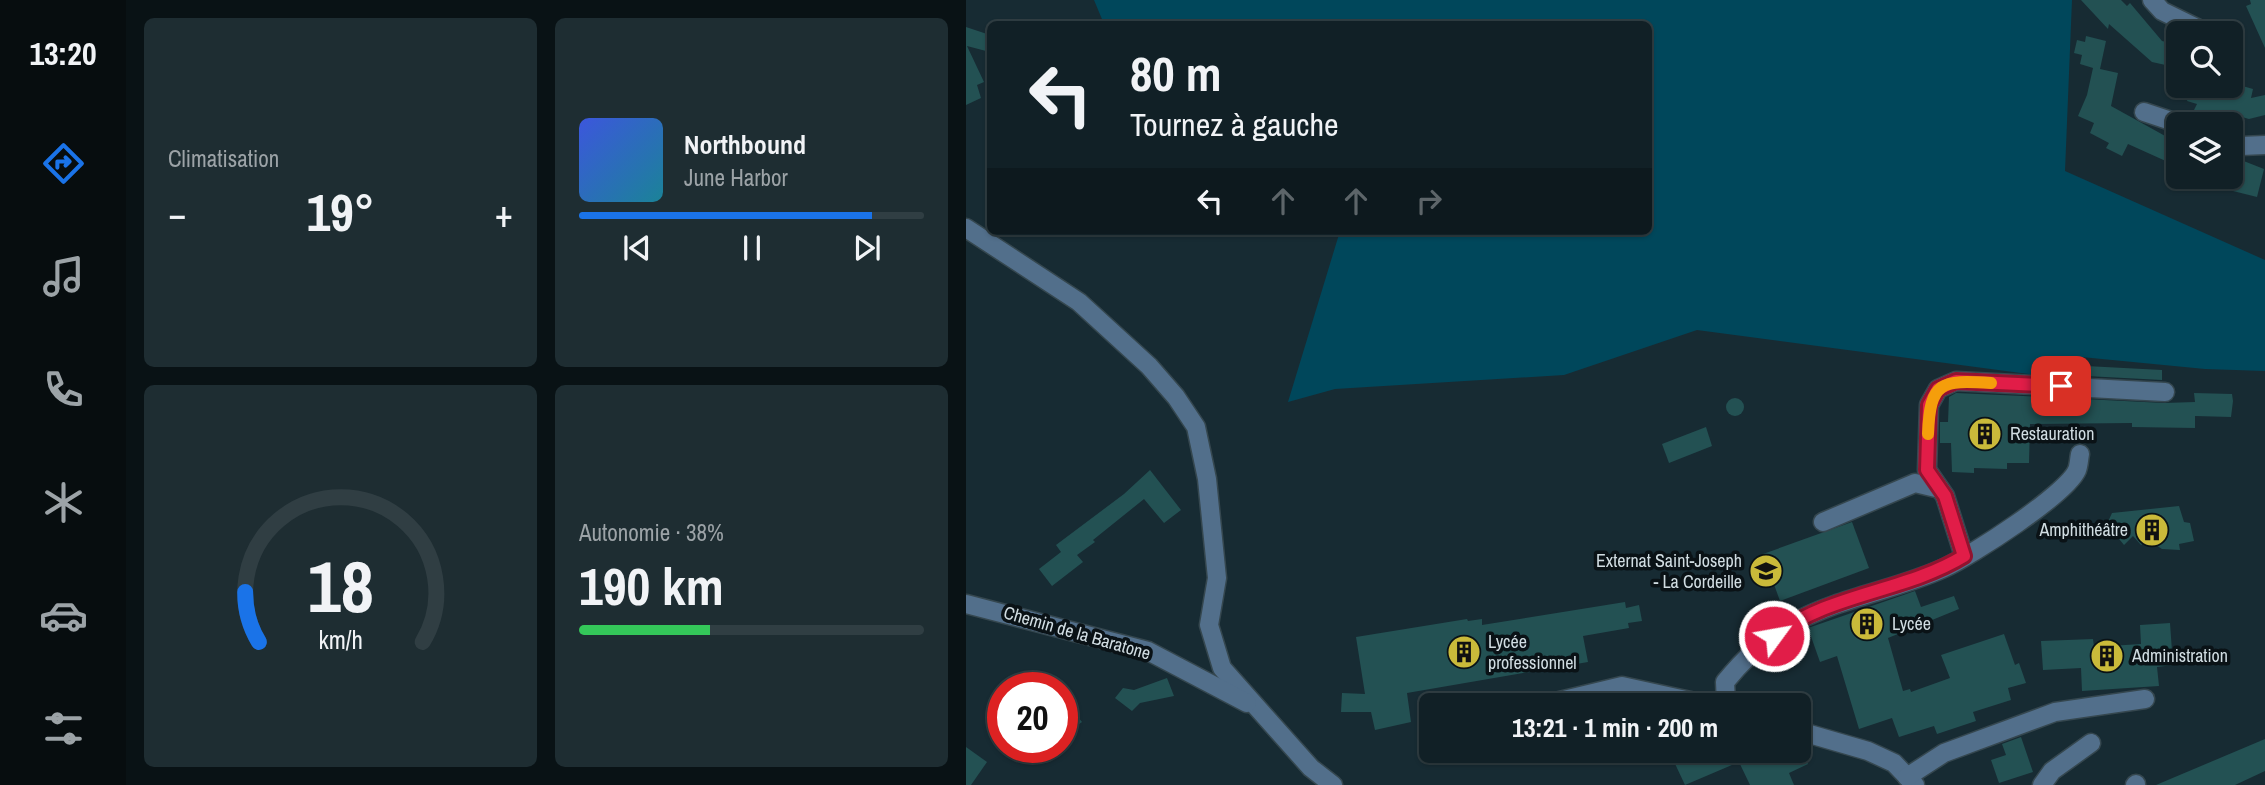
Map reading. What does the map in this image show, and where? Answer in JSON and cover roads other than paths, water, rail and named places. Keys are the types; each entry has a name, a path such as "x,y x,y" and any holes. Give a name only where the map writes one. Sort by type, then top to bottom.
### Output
{"street":[{"path":"2152,0 2162,11 2182,21"},
{"path":"2144,112 2166,119"},
{"path":"2243,146 2265,145"},
{"path":"966,228 1079,302 1149,366 1176,397 1196,427 1207,479 1217,578 1209,625 1222,668 1311,768 1333,785"},
{"path":"1964,556 1940,488 1927,470 1929,405 1938,389 1956,381 2165,392"},
{"path":"1726,693 1725,682 1733,672 1791,624 1836,603 1945,568 2016,524 2054,494 2077,471 2080,454"},
{"path":"1823,522 1915,483 1940,488"},
{"name":"Chemin de la Baratone","path":"966,604 1148,650 1259,709"},
{"path":"1584,693 1622,686 1654,693"},
{"path":"1811,734 1868,751 1894,763 1911,781 1944,753 2055,712 2145,699"},
{"path":"2042,785 2052,771 2091,743"}],"place":[{"name":"Restauration","path":"1985,434"},
{"name":"Amphithéâtre","path":"2152,530"},
{"name":"Externat Saint-Joseph - La Cordeille","path":"1766,571"},
{"name":"Lycée","path":"1867,624"},
{"name":"Lycée professionnel","path":"1464,652"},
{"name":"Administration","path":"2107,656"}]}
